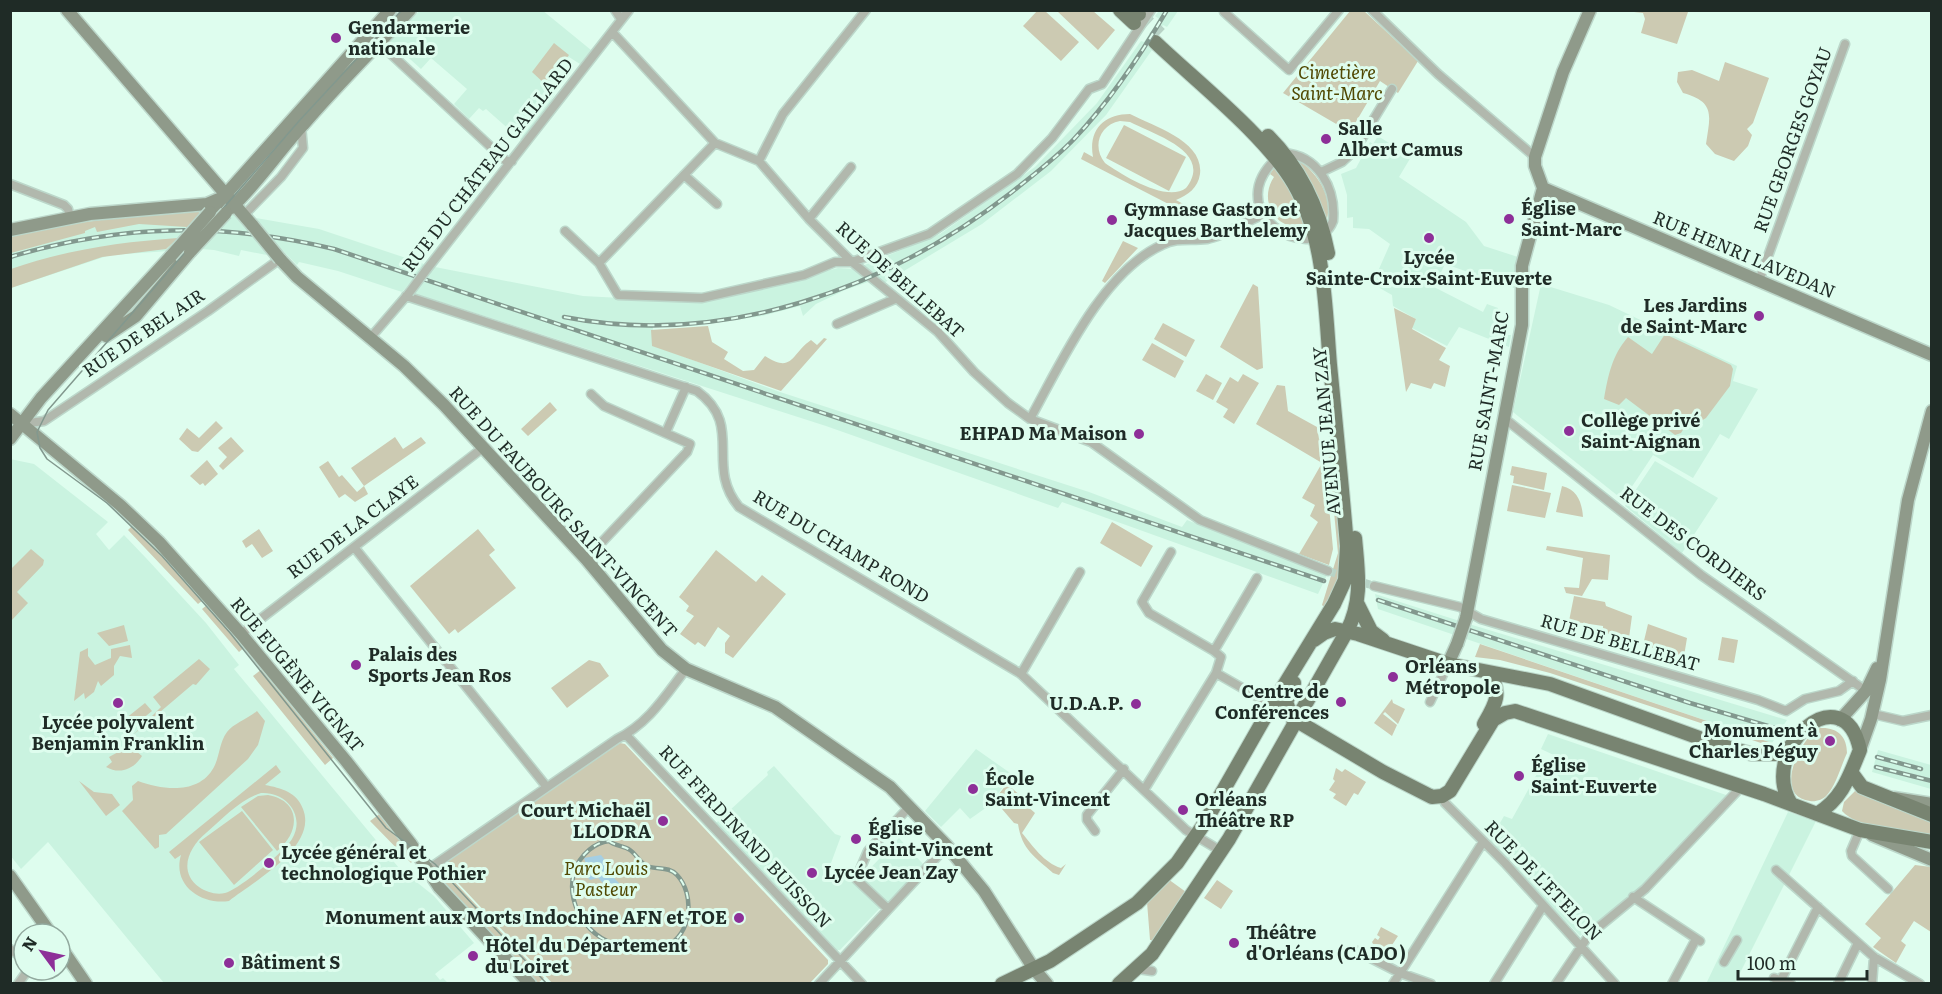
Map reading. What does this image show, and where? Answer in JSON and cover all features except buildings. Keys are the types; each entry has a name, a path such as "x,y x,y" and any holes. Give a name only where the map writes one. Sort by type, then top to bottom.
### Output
{"main road":[{"name":"RUE DU FAUBOURG SAINT-VINCENT","path":"68,10 280,259 297,277 417,378 484,447 586,559 658,646 687,669 775,707 872,772 910,806 947,846 984,891 1034,969 1047,984"},
{"path":"10,439 31,409 227,194 390,10"},
{"path":"81,354 135,316 190,252 257,182 301,126 410,10"},
{"path":"1120,10 1140,15"},
{"path":"1543,188 1535,166 1535,157 1563,72 1590,10"},
{"name":"AVENUE JEAN ZAY","path":"1119,984 1145,970 1152,954 1221,851 1298,721 1347,631 1358,605 1360,589 1320,237 1280,155 1157,38"},
{"name":"RUE HENRI LAVEDAN","path":"1543,188 1932,355"},
{"name":"RUE SAINT-MARC","path":"1448,664 1467,614 1522,325 1522,266 1543,188"},
{"path":"10,230 70,217 207,204 227,194"},
{"name":"AVENUE JEAN ZAY","path":"1287,687 1308,645 1341,591 1346,571 1347,546 1320,237"},
{"path":"1817,814 1838,798 1851,772 1873,714 1901,555 1908,500 1932,411"},
{"name":"RUE EUGÈNE VIGNAT","path":"10,414 139,523 241,634 402,831 427,870 530,984"},
{"path":"1002,984 1034,969 1137,903 1177,863 1272,705 1287,687 1322,634 1338,606 1341,591"},
{"path":"1358,605 1371,631 1397,647"},
{"path":"1308,645 1322,634 1335,629 1347,631 1448,664 1550,684 1719,745 1752,754 1775,754 1792,746"},
{"path":"1840,720 1866,691 1882,656"},
{"path":"1474,752 1480,729 1498,699 1497,685 1489,673"},
{"path":"1287,687 1287,708 1290,715 1298,721 1392,777 1443,800 1494,720 1509,712 1519,712 1742,786 1860,830 1932,860"},
{"path":"1791,804 1783,792 1781,777 1792,746 1802,729 1816,719 1832,717 1852,729 1860,750"},
{"path":"1851,772 1862,787 1882,797 1932,815"},
{"path":"1882,797 1914,799 1932,804"},
{"path":"1860,830 1932,842"},
{"path":"10,876 43,922"},
{"path":"72,964 86,984"},
{"name":"RUE DU FAUBOURG SAINT-VINCENT","path":"1034,969 1036,984"}],"street":[{"path":"615,10 621,19"},
{"name":"RUE DU CHÂTEAU GAILLARD","path":"371,337 512,162 629,10"},
{"path":"759,161 783,114 866,10"},
{"path":"1224,12 1289,69 1340,10"},
{"path":"1372,10 1438,74 1535,157"},
{"path":"565,231 600,263 618,295 702,298 804,275 835,262 852,262 929,234 1017,174 1052,138 1089,89 1102,84 1140,15"},
{"name":"RUE DE BELLEBAT","path":"613,33 715,144 759,161 809,219 852,262 938,333 974,372 1030,419 1090,442 1200,520 1328,571"},
{"path":"378,42 506,161 512,162"},
{"name":"RUE GEORGES GOYAU","path":"1759,282 1845,44"},
{"path":"1321,172 1342,162 1355,150 1392,89"},
{"path":"244,215 282,177 303,148 301,126"},
{"path":"600,263 715,144"},
{"path":"1280,155 1300,155 1321,172 1330,193 1334,213 1331,226 1320,237 1288,234 1262,215 1258,188 1267,168 1280,155"},
{"path":"809,219 850,167"},
{"path":"684,175 717,204"},
{"path":"10,184 64,205 70,217"},
{"path":"1030,419 1098,299 1143,256 1169,242 1213,237 1262,215"},
{"name":"RUE DE BEL AIR","path":"22,424 44,421 208,311 280,259"},
{"name":"RUE DU CHAMP ROND","path":"407,294 686,387 710,401 720,418 723,432 723,480 729,493 741,508 1021,674 1124,770 1192,838 1221,851"},
{"path":"837,324 895,299"},
{"path":"666,432 686,387"},
{"path":"586,559 687,452 690,444 604,406 591,394"},
{"name":"RUE DES CORDIERS","path":"1504,418 1701,575 1866,691"},
{"name":"RUE DE LA CLAYE","path":"241,634 484,447"},
{"path":"354,547 546,786"},
{"path":"1144,790 1216,673 1221,657 1149,613 1142,602 1171,552"},
{"path":"1021,674 1080,572"},
{"path":"1214,651 1257,578"},
{"name":"RUE DE BELLEBAT","path":"1374,586 1481,620 1758,700 1786,711 1805,699 1839,691 1853,681"},
{"path":"1430,702 1448,664"},
{"path":"427,870 546,786 617,739 627,736 655,710 687,669"},
{"path":"1216,673 1272,705"},
{"path":"1873,714 1903,721 1932,715"},
{"name":"RUE FERDINAND BUISSON","path":"627,736 862,984"},
{"path":"1095,831 1087,820 1087,815 1124,770"},
{"path":"1556,984 1583,947 1589,934 1646,889 1742,786"},
{"name":"RUE DE L'ETELON","path":"1443,800 1583,947 1615,984"},
{"path":"888,909 856,879 868,851 910,806"},
{"path":"1860,830 1851,851 1852,856 1888,889"},
{"path":"1393,984 1483,842"},
{"path":"819,984 947,846"},
{"path":"1776,870 1875,957 1920,984"},
{"path":"1633,897 1698,940 1672,984"},
{"path":"1494,984 1544,906"},
{"path":"1791,984 1778,979 1818,907"},
{"path":"1724,962 1737,940"},
{"path":"1838,984 1858,943"},
{"path":"1357,951 1400,973 1431,984"},
{"path":"1872,984 1875,957"}],"shaded area":[{"path":"542,10 591,50 580,64 569,57 547,88 555,94 551,101 521,140 486,109 483,111 479,108 469,119 454,104 467,89 431,58 421,69 390,41 419,11"},
{"path":"1159,11 1178,11 1167,27 1163,25 1149,48 1152,50 1106,115 1051,171 982,224 884,283 868,282 845,290 816,304 803,316 800,306 762,316 694,326 653,327 652,345 780,392 1089,492 1182,527 1187,520 1327,575 1318,594 1062,502 1058,508 826,426 413,293 418,286 411,282 402,292 338,271 299,262 297,265 280,248 260,245 267,255 241,250 239,256 214,250 174,247 169,251 110,255 11,288 11,236 90,220 221,209 232,213 245,228 265,230 256,218 319,229 424,264 419,272 426,276 435,267 583,296 698,302 838,268 855,269 940,234 1035,167 1097,103 1141,41 1144,42 1159,19 1155,16"},
{"name":"Lycée Sainte-Croix-Saint-Euverte","path":"1378,136 1411,157 1399,177 1466,222 1484,246 1518,257 1514,288 1445,264 1434,287 1483,312 1487,304 1498,308 1493,327 1503,335 1511,335 1509,347 1459,327 1447,346 1412,328 1416,319 1393,306 1392,295 1376,286 1375,278 1390,244 1369,229 1353,228 1353,217 1347,218 1347,195 1341,174 1356,168 1370,142 1373,144"},
{"path":"1541,284 1609,305 1737,366 1733,381 1758,389 1729,439 1720,434 1693,478 1653,455 1623,500 1513,412"},
{"path":"10,459 34,464 108,522 96,534 109,550 124,535 206,623 239,665 234,669 399,868 434,896 474,943 435,974 440,980 443,978 448,983 164,983 48,842 21,869 10,855"},
{"path":"1655,461 1718,498 1682,553 1625,506"},
{"path":"1375,594 1787,720 1772,743 1378,609"},
{"path":"1548,734 1729,796 1639,888 1580,936 1489,842 1504,816 1512,819 1538,772 1547,777 1545,775 1552,764 1557,766 1554,764 1558,757 1541,749"},
{"name":"École Saint-Vincent","path":"976,749 1013,775 987,807 970,819 960,808 941,827 925,811"},
{"path":"1878,750 1931,765 1931,789 1872,772"},
{"path":"774,766 835,834 841,836 831,863 881,907 840,950 837,950 716,823 768,775 767,772"},
{"path":"1788,812 1816,821 1735,983 1706,984"},
{"path":"899,838 923,864 888,903 860,879"}],"green space":[{"path":"1038,10 1045,11 1079,42 1061,61 1023,26"},
{"path":"1683,10 1688,12 1677,44 1641,33 1645,19 1643,13 1625,11"},
{"path":"1057,11 1093,11 1115,30 1098,50"},
{"name":"Cimetière Saint-Marc","path":"1350,11 1364,11 1418,61 1398,93 1380,81 1350,132 1283,93"},
{"path":"554,43 569,55 546,85 532,72"},
{"path":"1725,62 1769,78 1753,123 1747,129 1752,135 1748,146 1734,161 1715,154 1706,144 1709,118 1706,106 1694,97 1683,93 1677,82 1678,72 1692,70 1719,81"},
{"path":"1130,114 1176,136 1194,153 1199,162 1199,179 1192,190 1176,200 1187,206 1184,212 1081,159 1084,152 1093,157 1093,139 1100,125 1106,120","holes":["1130,122 1166,139 1187,155 1193,164 1193,175 1186,188 1178,192 1157,190 1133,180 1105,163 1098,144 1103,132 1113,123"]},
{"path":"1124,125 1186,157 1169,191 1106,158"},
{"path":"1296,161 1300,161 1313,173 1323,188 1328,205 1326,222"},
{"path":"1275,167 1297,196 1308,232 1302,234 1274,215 1268,197 1274,177 1270,174"},
{"path":"197,211 200,213 187,227 139,224 97,232 95,227 85,233 11,253 11,236 80,223"},
{"path":"178,238 166,249 102,257 11,288 11,269 31,262 93,248"},
{"path":"1123,241 1138,248 1105,283 1102,281"},
{"path":"1253,284 1258,287 1263,368 1257,370 1220,347"},
{"path":"1394,308 1416,319 1412,329 1446,348 1439,360 1450,366 1445,387 1434,383 1431,389 1411,383 1406,392"},
{"path":"1163,323 1195,340 1186,357 1154,339"},
{"path":"708,326 712,342 728,352 724,359 743,371 754,370 765,356 774,361 787,363 811,340 817,345 824,338 827,339 781,391 652,346 651,330"},
{"path":"1665,334 1731,365 1733,369 1730,386 1706,418 1701,421 1691,417 1681,433 1675,435 1626,398 1619,405 1604,399 1614,358 1628,337 1652,354"},
{"path":"1152,343 1184,361 1175,378 1142,360"},
{"path":"1206,374 1222,383 1213,400 1196,391"},
{"path":"1243,374 1259,383 1234,424 1223,417 1228,409 1216,402 1230,377 1238,382"},
{"path":"1277,385 1285,386 1288,411 1317,427 1319,439 1323,441 1333,549 1329,565 1299,554 1318,522 1310,516 1315,505 1302,498 1322,463 1256,424"},
{"path":"550,402 557,410 528,436 521,429"},
{"path":"216,421 223,428 198,452 192,451 179,439 187,428 199,438"},
{"path":"231,437 244,451 223,470 219,466 227,457 218,448"},
{"path":"395,437 403,449 421,437 426,443 364,486 351,468"},
{"path":"1332,439 1342,568 1336,588 1324,607 1322,605 1338,553 1327,440"},
{"path":"207,460 218,474 205,486 203,483 200,485 190,476"},
{"path":"328,461 339,477 342,475 357,492 364,486 368,494 355,502 345,494 339,498 319,467"},
{"path":"1512,466 1547,473 1544,490 1513,483 1514,476 1510,475"},
{"path":"1512,485 1551,493 1545,518 1507,511"},
{"path":"1562,486 1572,491 1578,498 1583,517 1556,512"},
{"path":"1112,522 1153,546 1141,567 1100,543"},
{"path":"134,524 203,600 198,604 128,530"},
{"path":"259,529 273,551 262,558 252,544 246,548 242,541"},
{"path":"478,529 495,550 489,555 516,588 458,633 455,629 449,634 410,586"},
{"path":"1547,546 1610,555 1608,580 1592,579 1582,596 1566,593 1564,587 1579,588 1583,558 1546,550"},
{"path":"31,549 44,560 43,565 17,592 28,603 11,621 11,569"},
{"path":"716,550 756,582 762,575 786,594 733,658 725,653 725,643 730,636 718,627 705,647 698,642 695,645 680,634 694,616 686,611 689,606 679,597"},
{"path":"1574,596 1605,602 1606,606 1632,616 1629,638 1603,633 1603,626 1569,621"},
{"path":"207,605 246,646 239,652 202,609"},
{"path":"1648,624 1687,638 1684,656 1643,645"},
{"path":"124,625 128,641 109,646 97,633"},
{"path":"1722,637 1738,640 1734,663 1718,660"},
{"path":"1480,644 1772,743 1764,744 1550,673 1500,660 1475,657"},
{"path":"130,645 132,658 120,656 114,666 114,675 101,686 98,681 94,692 85,699 84,693 74,701 80,652 88,648 88,656 95,665 111,658 111,649"},
{"path":"199,659 210,669 196,685 193,684 133,735 161,707 153,697"},
{"path":"589,660 600,663 609,676 567,708 551,688"},
{"path":"262,669 333,758 325,765 253,676"},
{"path":"1392,699 1393,703 1405,709 1398,724 1385,712 1383,714 1397,725 1392,736 1374,723"},
{"path":"145,703 152,711 125,733 115,727"},
{"path":"257,711 265,721 258,745 248,759 166,834 159,835 159,847 155,849 122,811 133,800 132,786 138,781 158,787 180,788 199,782 214,767 222,740 227,732"},
{"path":"1820,728 1831,729 1840,734 1847,747 1847,753 1830,791 1817,801 1810,801 1799,797 1793,789 1791,779 1798,754 1812,734"},
{"name":"Parc Louis Pasteur","path":"620,743 625,744 828,960 828,964 810,983 552,983 443,867 443,863"},
{"path":"120,751 136,751 142,756 131,767 116,770 106,767 112,762 109,757"},
{"path":"276,765 281,772 265,785 282,789 293,795 303,809 305,823 301,837 293,850 281,862 229,901 208,900 191,891 181,875 179,866 181,855 175,859 169,852","holes":["261,793 270,793 285,801 295,814 296,830 288,845 261,869 225,893 208,892 199,887 192,881 187,866 191,852 200,838 239,805"]},
{"path":"1336,768 1342,772 1345,769 1366,782 1358,795 1354,793 1346,806 1333,798 1336,794 1329,790 1335,781 1333,779"},
{"path":"79,781 94,792 112,794 120,805 106,816"},
{"path":"1007,784 1028,802 1026,805 1035,813 1022,833 1049,862 1061,868 1066,864 1059,875 1053,873 1030,852 1018,824 1014,823 1002,809 1006,802 998,795"},
{"path":"1856,790 1931,819 1931,838 1871,826 1849,817 1842,811 1844,802"},
{"path":"268,795 279,798 287,804 294,818 290,836 277,851 241,807 258,796"},
{"path":"242,811 273,850 234,885 199,842"},
{"path":"381,813 414,859 411,863 370,821"},
{"path":"1915,865 1931,867 1931,932 1914,921 1901,941 1906,945 1896,963 1873,947 1881,938 1865,924"},
{"path":"451,878 544,978 538,983 444,885"},
{"path":"1168,879 1186,892 1153,940 1150,940 1147,902"},
{"path":"1217,880 1233,891 1221,909 1204,898"},
{"path":"1381,927 1398,936 1386,954 1375,948 1372,942 1375,938 1378,940 1380,937 1377,935"}],"water":[{"path":"601,855 608,864 606,870 627,891 619,899 598,878 590,880 582,872 587,867 584,858"}],"tunnel":[{"path":"1139,14 1160,34"},
{"path":"1328,571 1374,586"}],"tram line":[{"path":"402,10 299,121 48,410 37,432 40,448 47,459 107,503 162,556 231,634 386,828 435,864 547,984"}],"railway":[{"path":"564,317 624,325 684,324 743,317 801,302 857,282 912,257 963,226 1012,192 1067,146 1113,93 1167,10"},
{"path":"10,257 92,238 172,231 252,234 334,249 1324,581"},
{"path":"1378,600 1690,703 1778,729"},
{"path":"1877,757 1921,769"},
{"path":"1876,767 1932,781"},
{"path":"609,841 630,850 647,866 674,872 683,883 687,893 688,914 686,924 675,941 657,948 615,943 595,934 585,924 574,899 572,886 574,873 579,861 589,850 609,841"}],"place":[{"name":"Gendarmerie nationale","path":"336,38"},
{"name":"Salle Albert Camus","path":"1326,139"},
{"name":"Église Saint-Marc","path":"1509,219"},
{"name":"Gymnase Gaston et Jacques Barthelemy","path":"1112,220"},
{"name":"Lycée Sainte-Croix-Saint-Euverte","path":"1429,238"},
{"name":"Les Jardins de Saint-Marc","path":"1759,316"},
{"name":"Collège privé Saint-Aignan","path":"1569,431"},
{"name":"EHPAD Ma Maison","path":"1139,434"},
{"name":"Palais des Sports Jean Ros","path":"356,665"},
{"name":"Orléans Métropole","path":"1393,677"},
{"name":"Centre de Conférences","path":"1341,702"},
{"name":"Lycée polyvalent Benjamin Franklin","path":"118,703"},
{"name":"U.D.A.P.","path":"1136,704"},
{"name":"Monument à Charles Péguy","path":"1830,741"},
{"name":"Église Saint-Euverte","path":"1519,776"},
{"name":"École Saint-Vincent","path":"973,789"},
{"name":"Orléans Théâtre RP","path":"1183,810"},
{"name":"Court Michaël LLODRA","path":"663,821"},
{"name":"Église Saint-Vincent","path":"856,839"},
{"name":"Lycée général et technologique Pothier","path":"269,863"},
{"name":"Lycée Jean Zay","path":"812,873"},
{"name":"Monument aux Morts Indochine AFN et TOE","path":"739,918"},
{"name":"Théâtre d'Orléans (CADO)","path":"1234,943"},
{"name":"Hôtel du Département du Loiret","path":"473,956"},
{"name":"Bâtiment S","path":"229,963"}]}
